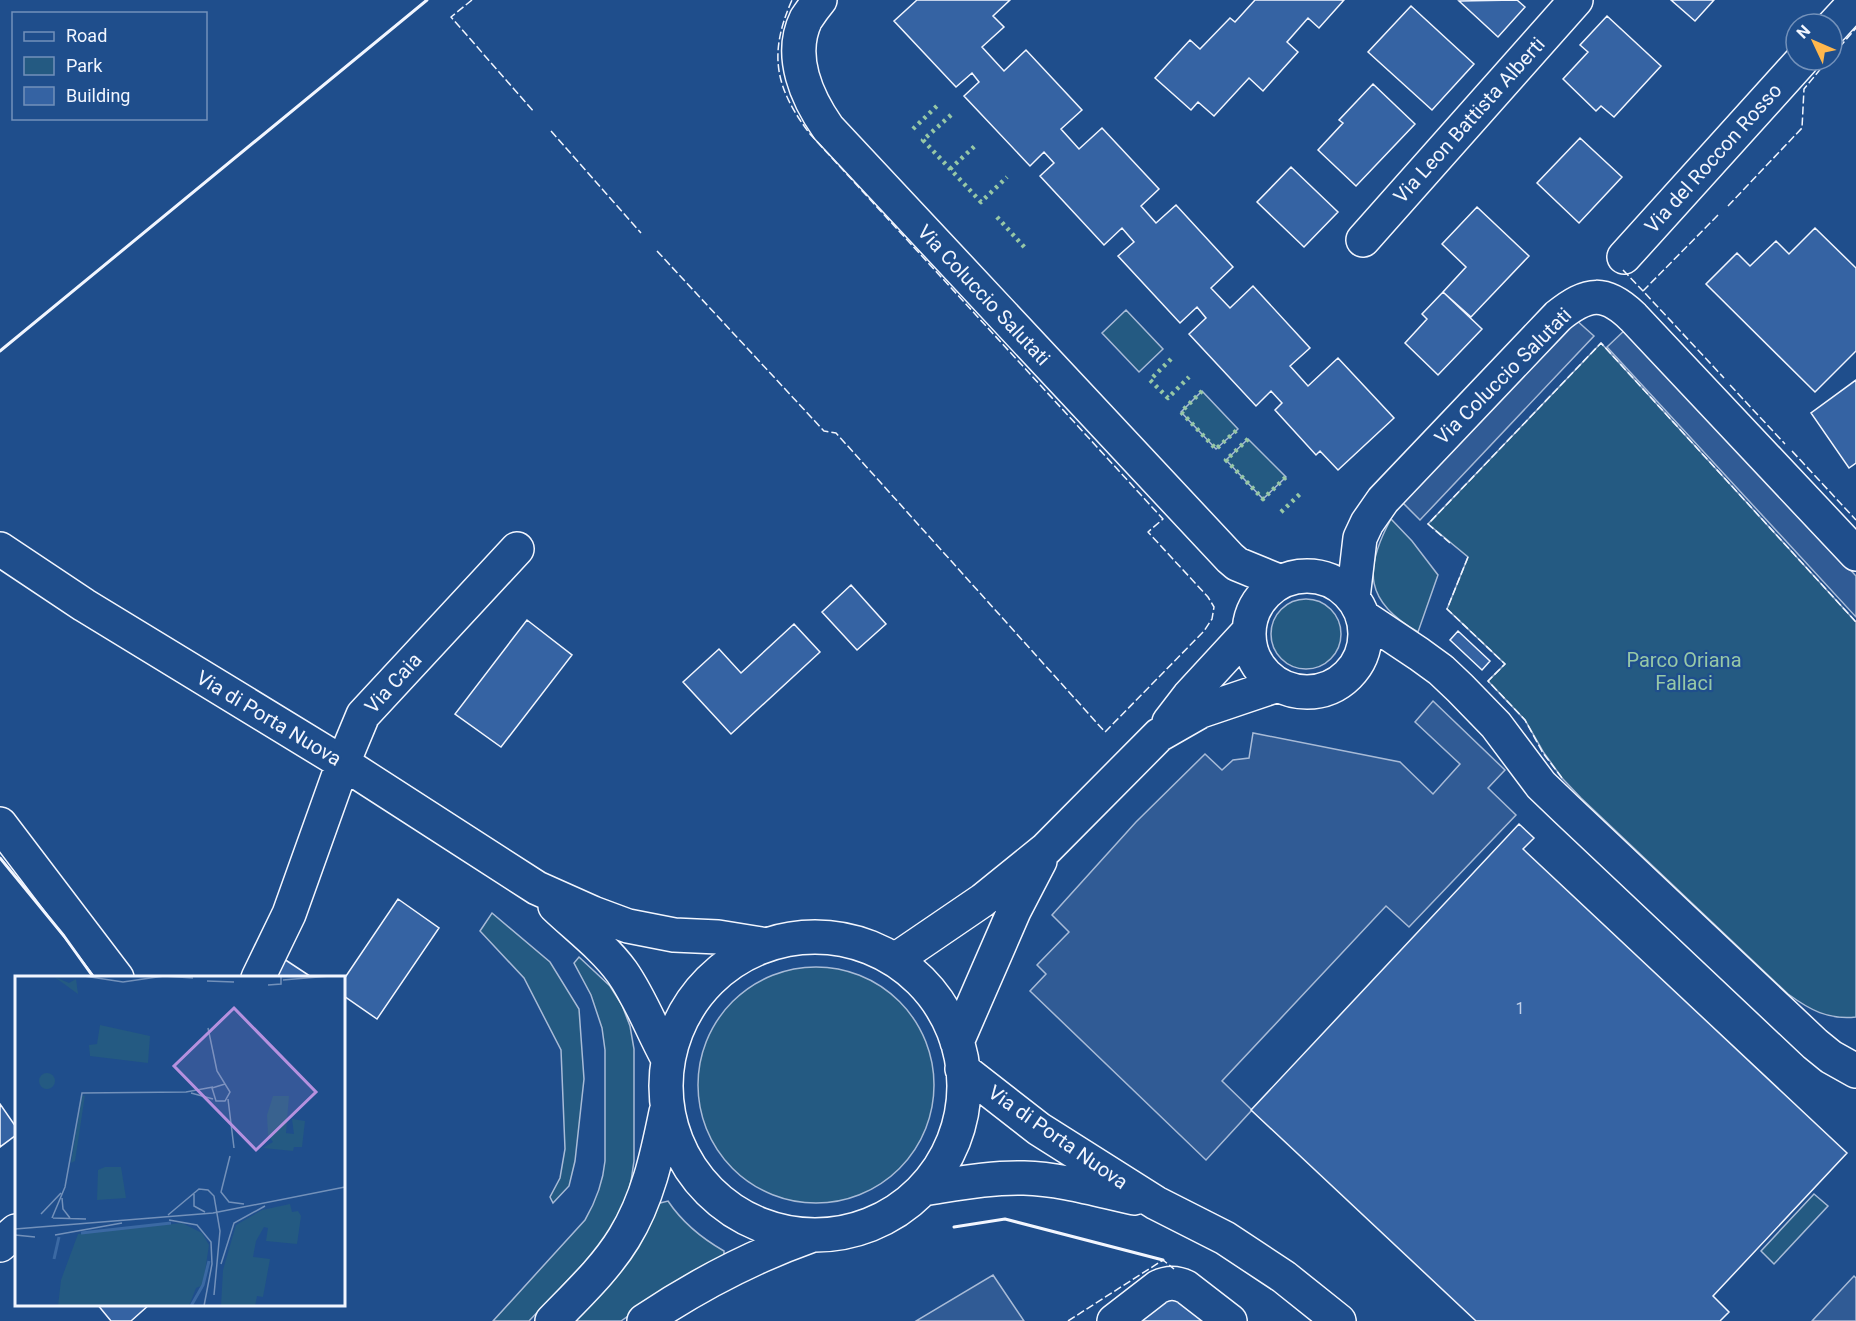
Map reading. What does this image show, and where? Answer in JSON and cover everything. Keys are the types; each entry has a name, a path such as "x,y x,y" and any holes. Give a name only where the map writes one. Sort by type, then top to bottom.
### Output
{"street":[{"name":"Via Coluccio Salutati","path":"820,0 807,18 802,33 800,60 808,97 828,128 1237,564"},
{"name":"Via Leon Battista Alberti","path":"1363,240 1576,0"},
{"path":"1844,14 1856,1"},
{"name":"Via del Roccon Rosso","path":"1624,257 1791,72"},
{"name":"Via Coluccio Salutati","path":"1358,607 1360,538 1383,500 1558,316 1578,302 1597,297 1613,301 1633,317 1856,554"},
{"path":"1317,577 1360,538"},
{"name":"Via di Porta Nuova","path":"0,549 84,605 343,763 537,888 628,927 674,935 718,937 766,945"},
{"name":"Via Caia","path":"259,976 289,914 343,763 363,715 517,549"},
{"path":"1237,564 1281,582"},
{"path":"1237,564 1252,620 1251,653 1269,680 1297,692 1326,690 1335,686 1350,673 1363,652 1365,634 1358,607"},
{"path":"895,960 982,900 1046,849 1159,735 1252,620 1262,597 1281,582 1305,576 1317,577 1337,584 1358,607 1441,670 1496,725 1541,785 1560,804 1815,1044 1831,1057 1856,1071"},
{"path":"1363,652 1419,654"},
{"path":"1159,735 1201,711 1278,685"},
{"path":"0,824 115,976"},
{"path":"960,1055 1014,911 1046,849"},
{"name":"Via di Porta Nuova","path":"537,888 620,970 632,988 668,1059"},
{"path":"802,937 839,938 874,948 895,960 914,974 944,1010 960,1055 964,1087 962,1109 956,1133 943,1161 922,1189 900,1208 853,1230 813,1235 792,1233 771,1229 742,1216 716,1198 695,1175 675,1138 667,1108 668,1059 678,1027 688,1007 702,989 726,966 766,945 802,937"},
{"name":"Via di Porta Nuova","path":"960,1055 1039,1129 1156,1203 1225,1238 1284,1277 1339,1321"},
{"path":"552,1321 609,1259 633,1221 651,1179 667,1108"},
{"name":"Via di Porta Nuova","path":"922,1189 999,1178 1046,1179 1156,1203"},
{"path":"0,1245 15,1232"},
{"path":"644,1321 697,1287 743,1263 813,1235"},
{"path":"1114,1321 1158,1287 1165,1283 1172,1283 1186,1287 1230,1321"}],"green space":[{"path":"1126,310 1163,349 1139,372 1102,333"},
{"name":"Parco Oriana Fallaci","path":"1601,343 1856,622 1856,1017 1837,1017 1820,1013 1788,994 1581,798 1562,778 1544,753 1525,720 1488,681 1505,664 1447,609 1468,557 1428,524"},
{"path":"1202,391 1238,429 1216,449 1181,412"},
{"path":"1248,439 1286,477 1263,499 1226,460"},
{"path":"1391,519 1412,541 1438,575 1418,632 1400,621 1387,609 1374,583 1373,569 1376,554"},
{"path":"1306,599 1319,602 1331,609 1338,621 1341,634 1338,647 1331,659 1319,666 1306,669 1293,666 1281,659 1274,647 1271,634 1274,621 1281,609 1293,602"},
{"path":"492,913 550,962 579,1009 584,1079 575,1161 569,1186 553,1203 550,1197 560,1178 565,1149 561,1050 524,978 480,931"},
{"path":"579,957 610,986 622,1005 630,1026 634,1049 634,1161 631,1181 614,1226 596,1250 529,1321 493,1321 585,1220 596,1199 603,1177 605,1050 602,1028 591,995 574,963"},
{"path":"816,967 839,969 872,981 891,994 907,1010 920,1029 929,1051 934,1085 932,1108 920,1141 907,1160 891,1176 872,1189 850,1198 816,1203 793,1201 760,1189 741,1176 725,1160 712,1141 703,1119 698,1085 700,1062 712,1029 725,1010 741,994 760,981 782,972"},
{"path":"1814,1194 1828,1206 1774,1264 1761,1251"},
{"path":"668,1201 693,1229 724,1251 724,1259 664,1291 621,1321 572,1321 656,1204"}],"shaded area":[{"path":"1575,319 1594,336 1420,520 1402,502"},
{"path":"1627,328 1856,576 1856,617 1607,347"},
{"path":"1433,701 1505,770 1488,788 1516,815 1409,927 1386,906 1222,1081 1252,1110 1206,1160 1030,991 1046,974 1037,965 1069,932 1052,915 1136,822 1205,754 1222,770 1233,760 1249,758 1253,733 1400,762 1433,794 1460,764 1415,722"},
{"path":"993,1275 1024,1321 916,1321"},
{"path":"1854,1276 1856,1278 1856,1321 1812,1321"}],"building":[{"path":"917,0 1010,0 993,16 1004,27 982,47 1004,71 1026,50 1082,110 1061,129 1079,149 1102,128 1159,189 1141,206 1156,223 1176,205 1233,267 1211,288 1230,308 1253,286 1310,348 1290,366 1308,386 1338,358 1394,418 1338,470 1320,451 1316,455 1275,410 1282,403 1271,391 1256,406 1189,334 1206,318 1197,307 1180,323 1118,256 1134,242 1122,228 1104,245 1040,176 1054,163 1044,152 1030,166 964,96 979,82 972,73 956,87 894,21"},
{"path":"1255,0 1344,0 1319,28 1308,18 1287,42 1298,52 1263,91 1249,78 1214,116 1198,102 1191,110 1155,78 1190,40 1200,49 1230,18 1235,22"},
{"path":"1517,0 1525,7 1498,37 1459,1"},
{"path":"1671,0 1714,0 1695,21"},
{"path":"1411,6 1474,64 1432,110 1368,52"},
{"path":"1607,16 1661,66 1614,117 1601,106 1596,111 1563,79 1588,52 1580,45"},
{"path":"1373,84 1415,124 1356,186 1318,150 1343,123 1339,120"},
{"path":"1580,138 1622,177 1579,223 1537,183"},
{"path":"1291,167 1338,212 1304,247 1257,202"},
{"path":"1477,207 1529,256 1471,317 1443,292 1466,267 1442,244"},
{"path":"1815,228 1856,268 1856,351 1815,392 1706,284 1737,253 1750,266 1776,241 1789,254"},
{"path":"1443,292 1482,329 1438,375 1405,343 1427,319 1422,314"},
{"path":"1856,380 1856,463 1849,468 1811,413"},
{"path":"851,585 886,624 857,650 822,612"},
{"path":"527,620 572,655 501,747 455,714"},
{"path":"794,624 820,652 731,734 683,682 719,649 741,673"},
{"path":"1458,631 1490,661 1482,670 1450,640"},
{"path":"1519,824 1534,838 1523,849 1847,1153 1713,1296 1729,1312 1720,1321 1476,1321 1251,1110"},
{"path":"398,899 439,928 377,1019 345,997 345,978"},
{"path":"281,957 310,976 273,976"},
{"path":"0,1104 15,1126 15,1136 0,1147"},
{"path":"1174,1292 1211,1321 1138,1321"},
{"path":"99,1306 148,1306 131,1321 111,1321"}],"hedge":[{"path":"913,129 939,104"},
{"path":"951,115 923,140 981,202 1007,177"},
{"path":"950,169 977,144"},
{"path":"997,217 1026,249"},
{"path":"1171,359 1150,380 1168,398 1189,377"},
{"path":"1202,391 1181,412 1216,449 1238,429"},
{"path":"1248,439 1226,460 1263,499 1286,477"},
{"path":"1281,512 1301,493"}],"fence":[{"path":"472,0 451,17 534,112"},
{"path":"657,251 824,431 836,433 1105,732 1204,631 1212,619 1214,607 1208,597 1148,532 1163,519 810,134 798,117 783,86 778,54 784,19 792,0"},
{"path":"1844,42 1856,28"},
{"path":"1728,206 1802,128 1804,89 1818,72"},
{"path":"551,131 641,233"},
{"path":"1718,215 1643,291 1724,378"},
{"path":"1623,270 1643,291"},
{"path":"1450,543 1428,524 1601,343 1856,622"},
{"path":"1730,385 1785,444"},
{"path":"1792,451 1856,520"},
{"path":"1468,557 1447,609 1505,664 1488,681 1525,720 1543,753 1562,778"},
{"path":"1068,1321 1163,1260 1174,1269"}],"wall":[{"path":"0,351 427,0"},
{"path":"0,858 64,936 93,976"},
{"path":"954,1227 1005,1219 1163,1260"}]}
